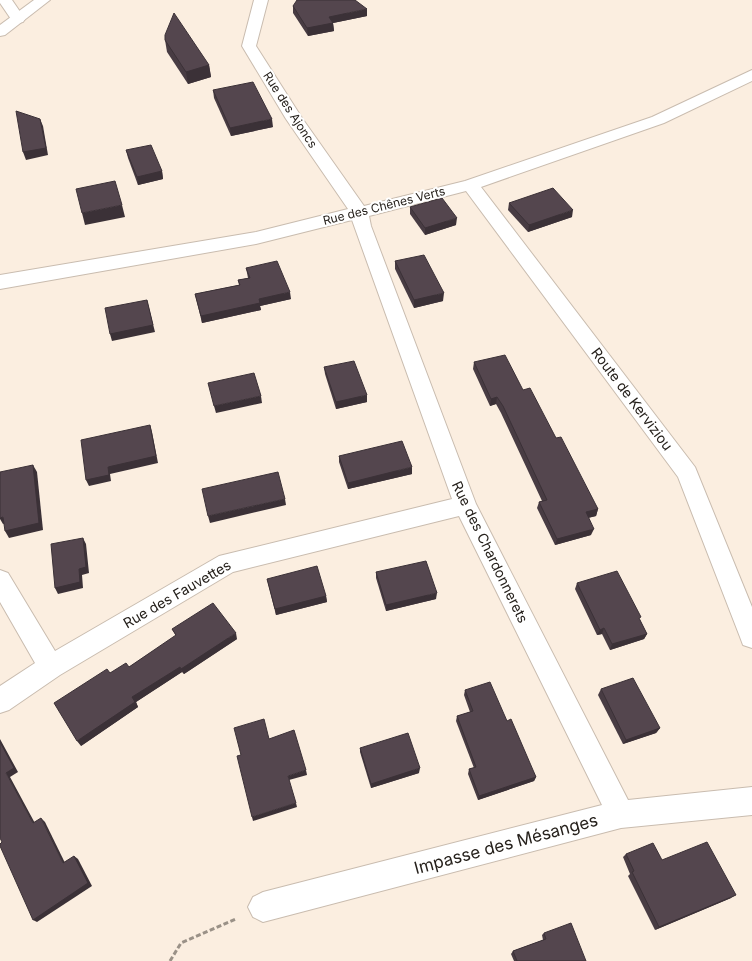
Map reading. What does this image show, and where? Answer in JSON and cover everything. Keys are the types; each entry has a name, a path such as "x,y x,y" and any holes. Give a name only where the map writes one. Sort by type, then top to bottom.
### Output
{"street":[{"path":"5,0 18,19"},
{"path":"0,32 43,0"},
{"name":"Rue des Ajoncs","path":"261,0 249,46 294,119 359,212"},
{"name":"Rue des Chênes Verts","path":"0,282 256,238 470,185 658,120 752,75"},
{"name":"Route de Kerviziou","path":"470,185 687,473 752,637"},
{"name":"Rue des Chardonnerets","path":"359,212 362,226 388,300 465,505 621,814"},
{"name":"Rue des Fauvettes","path":"0,701 51,667 227,563 465,505"},
{"path":"0,580 51,667"},
{"name":"Impasse des Mésanges","path":"263,907 621,814 752,801"}],"path":[{"path":"170,961 181,943 263,907"}],"building":[{"path":"297,0 355,0 367,9 329,17 333,23 307,28 293,6"},
{"path":"174,13 209,65 186,72 165,40 165,35"},
{"path":"253,82 272,119 230,128 213,90"},
{"path":"16,111 40,119 46,148 23,152"},
{"path":"151,145 162,171 137,177 126,150"},
{"path":"115,181 122,205 82,213 76,189"},
{"path":"553,188 573,210 529,225 509,203"},
{"path":"442,198 457,218 425,228 410,207"},
{"path":"424,255 444,293 414,300 395,261"},
{"path":"277,261 290,292 259,299 260,303 201,316 195,294 240,285 238,280 250,278 246,268"},
{"path":"147,300 153,325 110,334 105,308"},
{"path":"505,355 523,390 530,388 556,438 561,437 598,509 586,512 594,529 557,539 539,502 547,500 503,406 497,397 491,399 474,362"},
{"path":"354,361 367,395 336,402 324,367"},
{"path":"254,373 261,396 214,406 208,383"},
{"path":"150,425 156,456 108,467 109,475 86,480 81,440"},
{"path":"402,441 412,467 348,483 339,456"},
{"path":"33,465 39,523 5,531 3,517 0,518 0,472"},
{"path":"278,472 285,499 208,516 202,489"},
{"path":"83,538 86,567 79,569 80,582 55,588 51,544"},
{"path":"426,561 437,593 386,605 376,572"},
{"path":"317,566 326,596 275,609 267,579"},
{"path":"617,571 641,617 639,618 647,634 612,644 604,628 600,630 577,583"},
{"path":"213,603 236,633 181,669 180,667 132,697 135,702 77,741 54,703 107,669 110,673 126,663 129,667 176,635 172,629"},
{"path":"633,678 660,728 626,740 601,689"},
{"path":"490,682 507,721 511,719 536,777 479,796 469,769 476,767 457,716 473,711 465,690"},
{"path":"264,719 269,739 294,730 306,770 288,776 296,803 252,817 237,756 241,755 234,728"},
{"path":"408,733 420,768 371,784 360,748"},
{"path":"0,742 14,768 6,773 33,823 41,818 63,863 74,856 88,883 33,920 0,846 2,842 0,838"},
{"path":"707,842 736,895 659,927 632,872 634,871 626,854 653,843 662,860"},
{"path":"571,923 586,961 517,961 513,951 546,939 544,933"}]}
